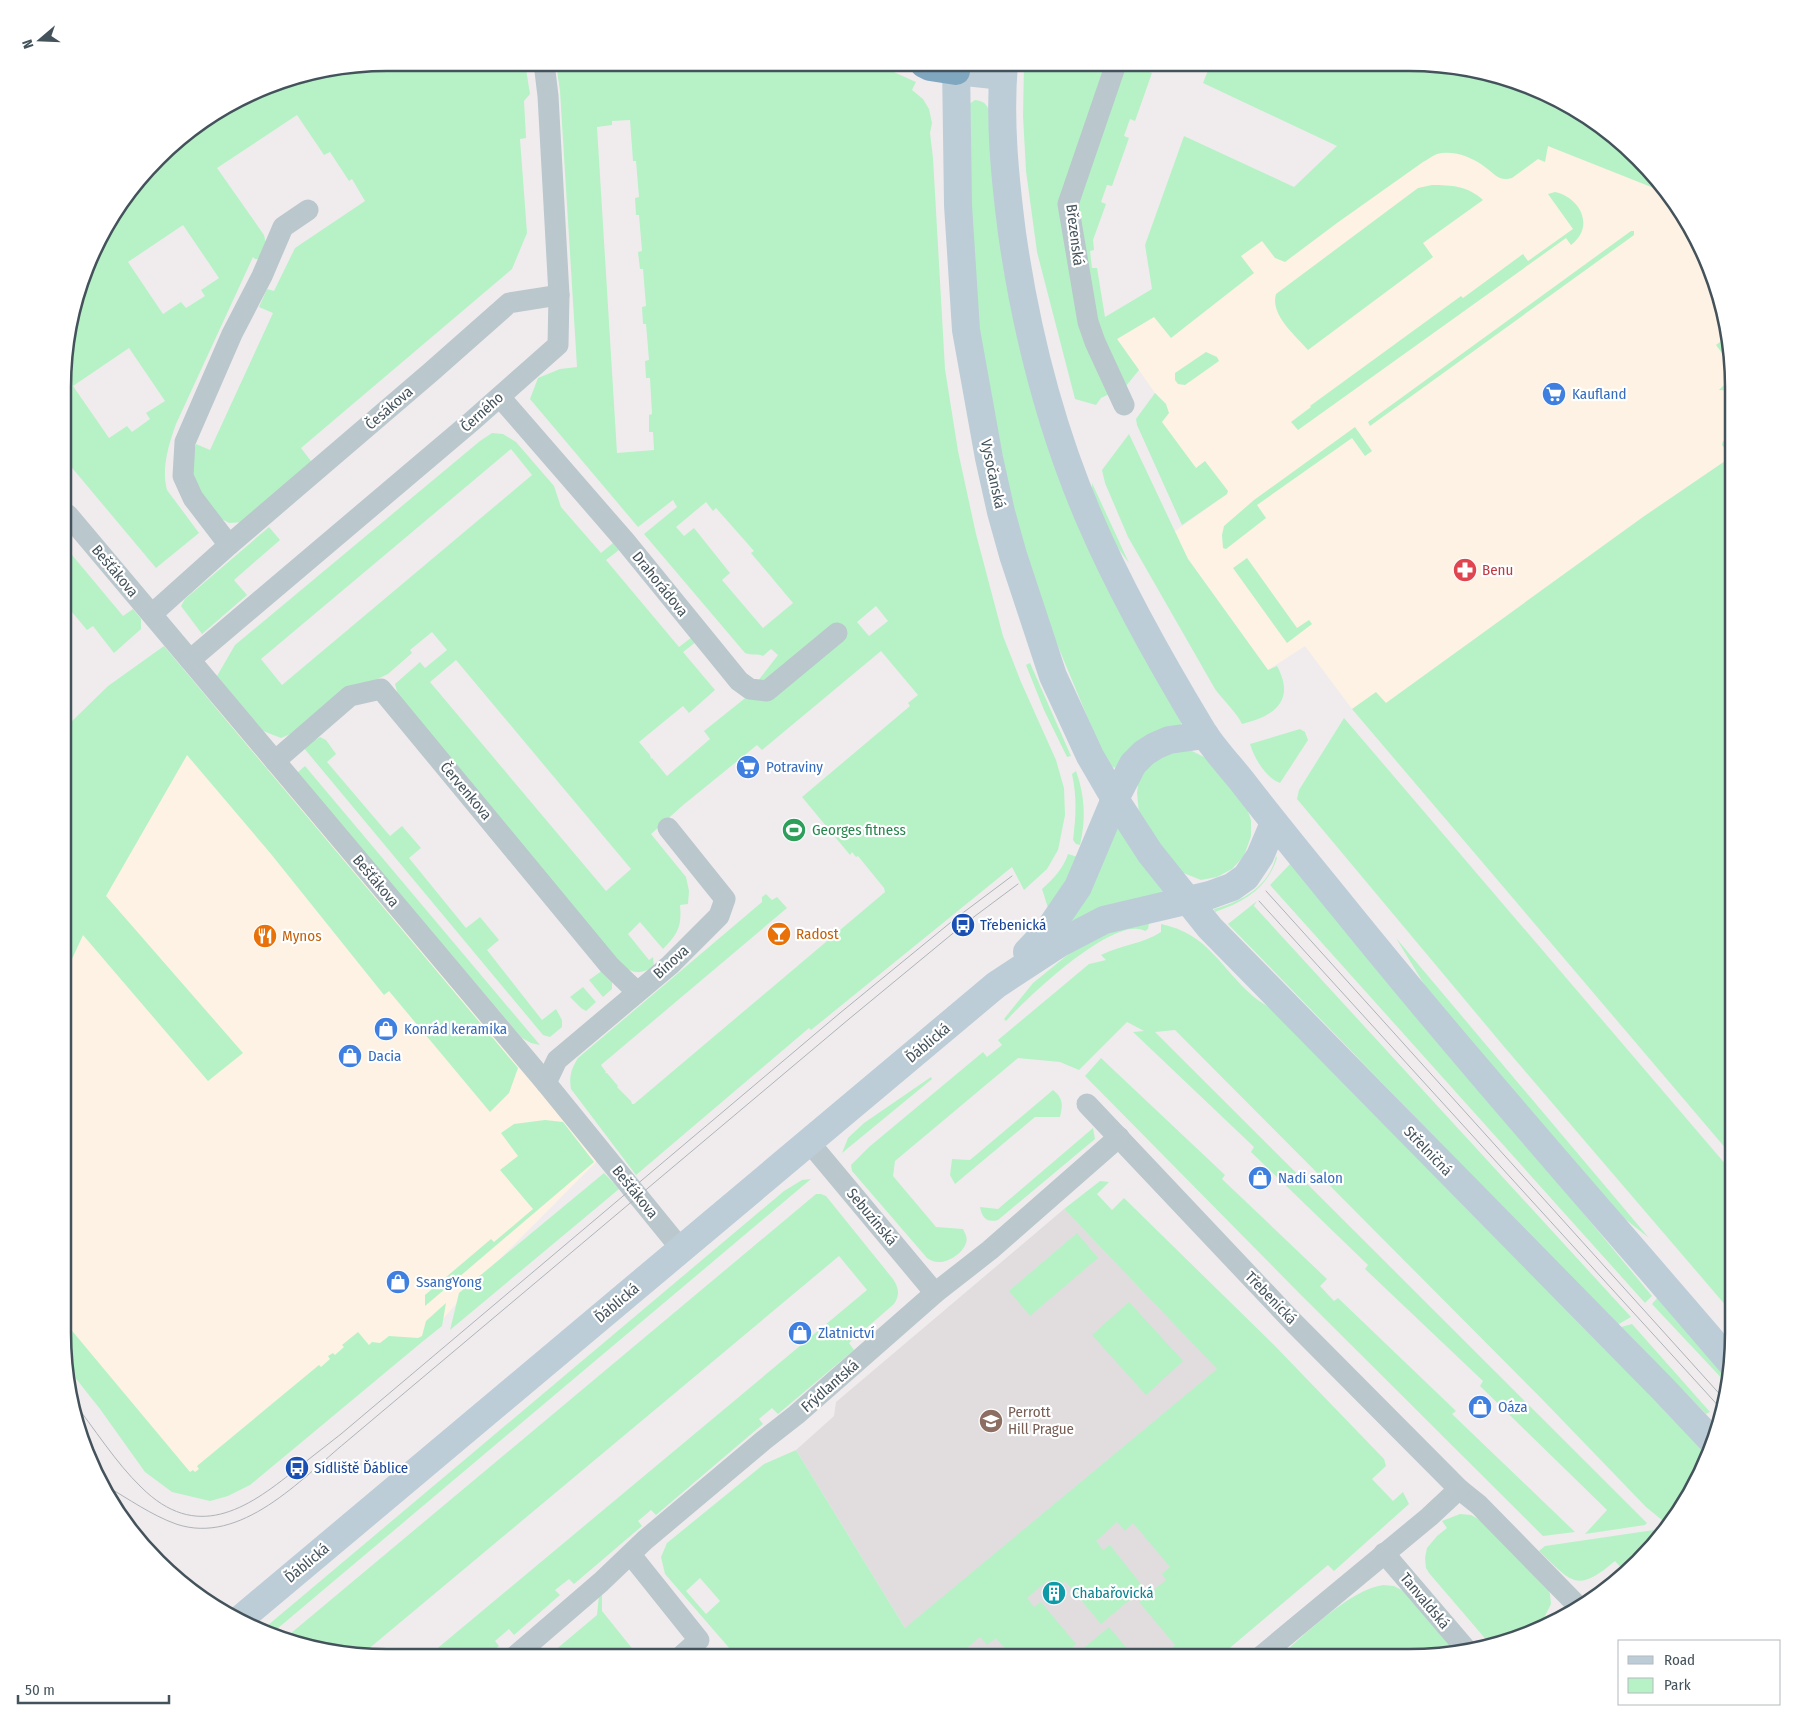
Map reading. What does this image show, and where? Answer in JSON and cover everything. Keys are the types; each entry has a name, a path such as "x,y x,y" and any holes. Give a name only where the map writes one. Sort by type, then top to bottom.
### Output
{"main road":[{"name":"Vysočanská","path":"956,71 958,204 966,330 989,458 1001,512 1035,625 1053,676 1090,756 1150,853"},
{"path":"1003,71 1003,125 1007,194 1016,262 1036,358 1060,442 1090,521 1152,645 1205,735 1274,823 1408,987 1724,1355"},
{"path":"996,985 1050,928 1078,887 1115,799 1133,764 1144,752 1169,740 1205,735"},
{"path":"996,985 1060,943 1104,920 1210,895 1232,887 1246,877 1260,856 1274,823"},
{"name":"Střelničná","path":"1150,853 1210,928 1708,1436"},
{"name":"Ďáblická","path":"245,1615 996,985"}],"street":[{"name":"Černého","path":"190,660 500,397 558,345 559,295 545,71"},
{"name":"Březenská","path":"1114,71 1068,204 1088,322 1095,342 1124,405"},
{"path":"230,545 194,498 183,476 185,442 232,334 262,276 283,227 308,210"},
{"name":"Česákova","path":"152,614 508,303 559,295"},
{"name":"Drahorádova","path":"500,397 625,541 739,681 750,689 767,691 837,633"},
{"name":"Bešťákova","path":"71,519 546,1083 681,1250"},
{"name":"Červenkova","path":"275,761 350,696 381,689 609,965 637,992"},
{"name":"Bínova","path":"546,1083 557,1060 670,965 719,916 725,899 668,828"},
{"name":"Třebenická","path":"1087,1104 1293,1322 1459,1489 1479,1504 1574,1602"},
{"name":"Frýdlantská","path":"523,1649 631,1555 645,1540 796,1415 935,1293 990,1250 1119,1137"},
{"name":"Sebuzínská","path":"809,1142 935,1293"},
{"path":"1270,1649 1459,1489"},
{"name":"Tanvaldská","path":"1384,1554 1462,1644"},
{"path":"631,1555 699,1640 689,1649"}],"shaded area":[{"path":"1463,125 1544,161 1548,146 1654,188 1672,211 1701,266 1719,325 1725,387 1725,461 1643,517 1386,703 1376,693 1352,709 1305,646 1268,670 1188,559 1174,532 1227,494 1205,462 1196,469 1161,422 1166,404 1155,393 1117,339 1212,282 1203,263"},
{"path":"220,704 599,1159 467,1292 422,1342 196,1491 71,1338 71,961 83,935 215,707"},
{"path":"1064,1209 1217,1368 1356,1533 1220,1649 922,1649 905,1628 796,1450 834,1416 836,1402"}],"green space":[{"path":"526,71 530,94 524,101 526,138 520,139 527,233 512,269 301,448 314,465 245,522 229,523 218,517 194,484 191,465 196,444 210,450 273,313 259,307 267,289 274,291 295,248 365,201 352,179 349,181 330,152 324,155 297,115 217,168 264,235 266,244 260,259 253,257 176,424 168,448 165,465 167,490 199,533 156,568 71,467 71,387 77,325 95,266 124,211 164,164 195,136 211,124 247,104 285,88 325,77 366,72","holes":["183,225 219,278 201,290 205,296 186,308 181,302 163,314 128,262","129,348 165,401 146,413 150,419 132,432 127,426 109,438 73,386"]},
{"path":"557,71 892,71 916,82 912,90 923,99 929,109 932,123 930,133 945,369 958,451 976,534 1003,636 1021,682 1056,760 1064,788 1065,815 1058,850 1047,869 1024,890 1012,867 811,1030 809,1028 636,1175 571,1089 570,1077 578,1058 762,902 762,897 766,894 772,900 777,897 787,908 601,1065 605,1073 634,1104 885,892 884,888 858,856 856,857 852,852 850,855 802,797 910,706 908,703 918,695 881,651 762,750 757,745 682,806 651,834 686,877 689,891 688,904 680,905 678,929 663,949 640,922 628,934 649,960 653,957 654,967 638,972 631,971 622,966 399,699 395,684 420,662 425,668 447,650 432,632 410,650 412,653 388,674 369,683 293,733 281,738 263,731 217,676 235,645 480,441 492,433 503,434 516,442 554,486 561,507 601,553 613,543 619,550 606,560 679,647 692,637 696,642 683,652 715,690 689,713 683,706 639,742 651,759 667,776 710,739 704,731 744,699 778,655 771,649 763,656 745,653 644,534 677,507 673,500 638,527 530,399 538,378 560,369 577,367 560,91","holes":["630,120 633,161 636,161 639,197 635,198 636,215 639,215 642,251 638,252 640,269 643,269 646,306 642,307 643,324 646,324 649,360 645,361 646,378 650,378 652,414 649,415 649,432 653,432 654,450 617,453 597,127 612,125 612,121","511,449 532,475 282,685 261,659","706,502 713,511 716,508 754,551 751,553 793,603 763,628 722,580 730,573 694,528 684,536 676,527","876,606 888,621 869,636 857,622","456,660 631,869 606,891 430,682"]},
{"path":"1024,71 1147,71 1152,73 1135,121 1130,119 1124,136 1129,138 1112,186 1107,185 1101,202 1106,204 1093,240 1094,250 1090,251 1092,268 1097,268 1105,317 1152,289 1145,245 1184,136 1294,187 1337,146 1203,83 1208,71 1409,71 1450,74 1491,82 1530,95 1585,124 1617,150 1654,188 1548,146 1545,162 1538,159 1508,179 1497,177 1480,163 1468,157 1449,153 1437,154 1337,223 1285,262 1275,258 1262,241 1241,256 1254,273 1171,338 1154,317 1117,339 1139,370 1126,386 1101,398 1096,405 1075,399 1037,252 1026,171 1023,116"},
{"path":"975,100 985,104 990,113 1010,282 1183,720 1180,726 1117,768 1111,767 1101,750 1040,603 1003,475 975,309 970,218 969,104"},
{"path":"1432,185 1459,187 1477,195 1483,200 1423,243 1433,257 1308,350 1280,317 1275,302 1276,294 1418,188"},
{"path":"1555,192 1572,200 1582,214 1582,230 1578,238 1571,245 1566,238 1298,430 1291,422 1310,406 1461,296 1463,298 1523,254 1528,261 1573,229 1548,194"},
{"path":"1631,231 1634,231 1634,235 1370,426 1368,422"},
{"path":"1721,341 1723,354 1716,345"},
{"path":"1206,352 1217,357 1219,361 1185,385 1178,384 1175,380 1175,373"},
{"path":"1725,384 1725,390 1719,390"},
{"path":"1155,393 1166,404 1169,413 1162,422 1196,468 1205,461 1228,491 1227,494 1182,525 1137,425 1136,419"},
{"path":"1355,427 1372,451 1365,456 1352,438 1257,505 1266,518 1226,549 1223,548 1222,535 1224,526 1254,500"},
{"path":"1129,434 1188,559 1268,670 1277,666 1282,678 1283,698 1279,705 1264,716 1242,724 1215,689 1128,537 1105,483 1102,470"},
{"path":"1723,441 1725,441 1725,449 1722,445"},
{"path":"1725,461 1725,1148 1352,709 1376,692 1386,703 1643,517"},
{"path":"1092,483 1129,563 1110,536 1099,515 1095,504"},
{"path":"269,527 280,540 234,580 247,595 202,634 181,606 185,599"},
{"path":"71,554 123,616 133,609 141,619 141,629 114,653 93,626 87,630 71,611"},
{"path":"1247,558 1297,628 1309,620 1312,624 1287,643 1233,568"},
{"path":"164,646 518,1068 509,1093 490,1112 389,991 384,995 271,854 187,755 106,896 243,1053 208,1081 83,935 71,961 71,722 108,686"},
{"path":"1030,663 1071,756 1067,757 1044,710 1026,665"},
{"path":"1344,718 1725,1164 1725,1305 1506,1049 1297,799 1299,790"},
{"path":"1300,729 1305,732 1308,740 1280,783 1270,777 1261,767 1250,744"},
{"path":"320,737 326,740 336,754 327,762 390,836 402,826 421,848 409,858 466,928 480,917 499,940 487,950 542,1020 556,1009 562,1020 562,1027 550,1037 543,1035 303,747"},
{"path":"1190,750 1212,761 1245,803 1251,820 1251,836 1244,856 1232,869 1217,877 1201,880 1181,872 1168,859 1139,814 1137,793 1139,778 1154,760 1173,752"},
{"path":"305,766 540,1045 522,1038 297,773"},
{"path":"1076,771 1084,808 1080,845 1076,844 1073,840 1076,807 1072,774"},
{"path":"1115,828 1122,831 1164,890 1162,895 1072,921 1073,916"},
{"path":"1068,854 1078,857 1065,884 1048,908 1042,889 1057,873"},
{"path":"1276,856 1273,869 1261,886 1245,899 1215,912 1214,909 1235,902 1261,884 1272,867"},
{"path":"1291,863 1652,1296 1645,1303 1270,885"},
{"path":"1257,901 1253,907 1631,1317 1617,1325 1228,924"},
{"path":"1149,923 1148,929 1145,931 1131,929 1113,935 1093,946 1051,978 1006,1021 1004,1019 1033,983 1076,948 1113,929"},
{"path":"1161,924 1177,929 1203,944 1254,997 1286,1018 1703,1447 1692,1473 1663,1521 1646,1507 1539,1396 1175,1030 1155,1032 1647,1523 1645,1525 1585,1534 1607,1510 1480,1386 1483,1381 1365,1269 1368,1265 1251,1152 1254,1147 1133,1032 1144,1031 1127,1022 1079,1070 1060,1062 1018,1058 895,1161 893,1176 936,1227 963,1229 966,1243 958,1254 950,1259 938,1262 927,1258 852,1171 851,1165 869,1147 983,1052 987,1057 1002,1045 998,1040 1089,964 1106,960 1101,955 1161,932"},
{"path":"1396,938 1649,1238 1615,1211 1427,989"},
{"path":"603,970 612,982 612,989 603,997 589,980"},
{"path":"583,987 596,1002 586,1011 570,997"},
{"path":"1101,1058 1225,1175 1222,1179 1327,1279 1320,1286 1334,1301 1338,1298 1456,1411 1452,1414 1575,1532 1543,1536 1301,1295 1085,1076"},
{"path":"931,1077 932,1079 842,1153 848,1138 864,1123"},
{"path":"1053,1090 1059,1096 1061,1102 1060,1117 1035,1117 955,1184 950,1175 952,1159 970,1160"},
{"path":"545,1120 563,1122 594,1162 425,1306 425,1295 491,1239 494,1242 533,1209 500,1170 518,1156 501,1133 514,1124"},
{"path":"1093,1128 1095,1139 998,1220 991,1221 984,1217 980,1207 998,1209"},
{"path":"604,1173 619,1189 450,1330 459,1293"},
{"path":"811,1179 277,1629 267,1626 784,1191 802,1180"},
{"path":"1100,1181 1109,1182 1097,1194 1112,1210 1124,1198 1275,1346 1384,1459 1386,1466 1372,1479 1393,1501 1403,1492 1409,1504 1334,1571 1328,1565 1228,1649 1170,1649 1175,1645 1139,1602 1166,1580 1162,1574 1170,1567 1133,1523 1125,1531 1117,1522 1096,1541 1103,1550 1110,1545 1144,1588 1101,1624 1065,1581 1056,1588 1048,1580 1027,1598 1034,1607 1041,1602 1076,1644 1070,1649 1005,1649 996,1638 987,1645 980,1637 965,1649 730,1649 665,1574 661,1557 667,1543 764,1464 796,1450 905,1628 1217,1369 1064,1209","holes":["700,1578 720,1601 706,1614 686,1591"]},
{"path":"816,1194 826,1196 897,1285 898,1292 894,1304 849,1343 854,1350 778,1414 772,1408 759,1419 763,1424 656,1515 651,1510 638,1521 642,1526 574,1584 569,1579 555,1590 560,1595 514,1635 509,1629 495,1641 499,1646 495,1649 437,1649 867,1290 839,1256 369,1648 325,1643 290,1634"},
{"path":"1077,1233 1098,1258 1030,1316 1009,1291"},
{"path":"1658,1297 1722,1372 1721,1378 1652,1304"},
{"path":"1129,1302 1183,1361 1146,1395 1092,1335"},
{"path":"446,1303 442,1326 250,1485 228,1496 210,1501 172,1492 145,1472 74,1377 71,1330 190,1472 193,1470 195,1472 199,1469 197,1466 319,1365 321,1367 330,1359 328,1356 333,1353 335,1355 344,1347 342,1345 358,1332 369,1345 372,1342 380,1343 389,1336 418,1338 422,1336 426,1321"},
{"path":"1632,1324 1710,1412 1706,1414 1621,1327"},
{"path":"1460,1514 1471,1515 1482,1521 1547,1584 1551,1604 1544,1618 1511,1632 1486,1639 1426,1568 1427,1548 1447,1528 1442,1521"},
{"path":"1655,1531 1620,1567 1615,1561 1591,1578 1583,1581 1575,1580 1559,1570 1539,1551 1545,1546"},
{"path":"1383,1585 1394,1586 1405,1592 1451,1646 1409,1649 1288,1649 1328,1614 1356,1595"},
{"path":"599,1595 602,1595 602,1611 633,1649 557,1649 597,1615"},
{"path":"1109,1627 1127,1649 1083,1649"}],"tram line":[{"path":"81,1413 123,1467 141,1487 161,1504 181,1513 201,1516 220,1514 258,1497 341,1434 840,1013 956,918 1012,876"},
{"path":"114,1490 176,1524 200,1528 224,1526 268,1505 310,1474 849,1019 963,925 1018,884"},
{"path":"1266,891 1719,1394"},
{"path":"1259,901 1717,1404"}],"place":[{"name":"Kaufland","path":"1554,394"},
{"name":"Benu","path":"1465,570"},
{"name":"Potraviny","path":"748,767"},
{"name":"Georges fitness","path":"794,830"},
{"name":"Třebenická","path":"963,925"},
{"name":"Radost","path":"779,934"},
{"name":"Mynos","path":"265,936"},
{"name":"Konrád keramika","path":"386,1029"},
{"name":"Dacia","path":"350,1056"},
{"name":"Nadi salon","path":"1260,1178"},
{"name":"SsangYong","path":"398,1282"},
{"name":"Zlatnictví","path":"800,1333"},
{"name":"Oáza","path":"1480,1407"},
{"name":"Perrott Hill Prague","path":"991,1421"},
{"name":"Sídliště Ďáblice","path":"297,1468"},
{"name":"Chabařovická","path":"1054,1593"}]}
